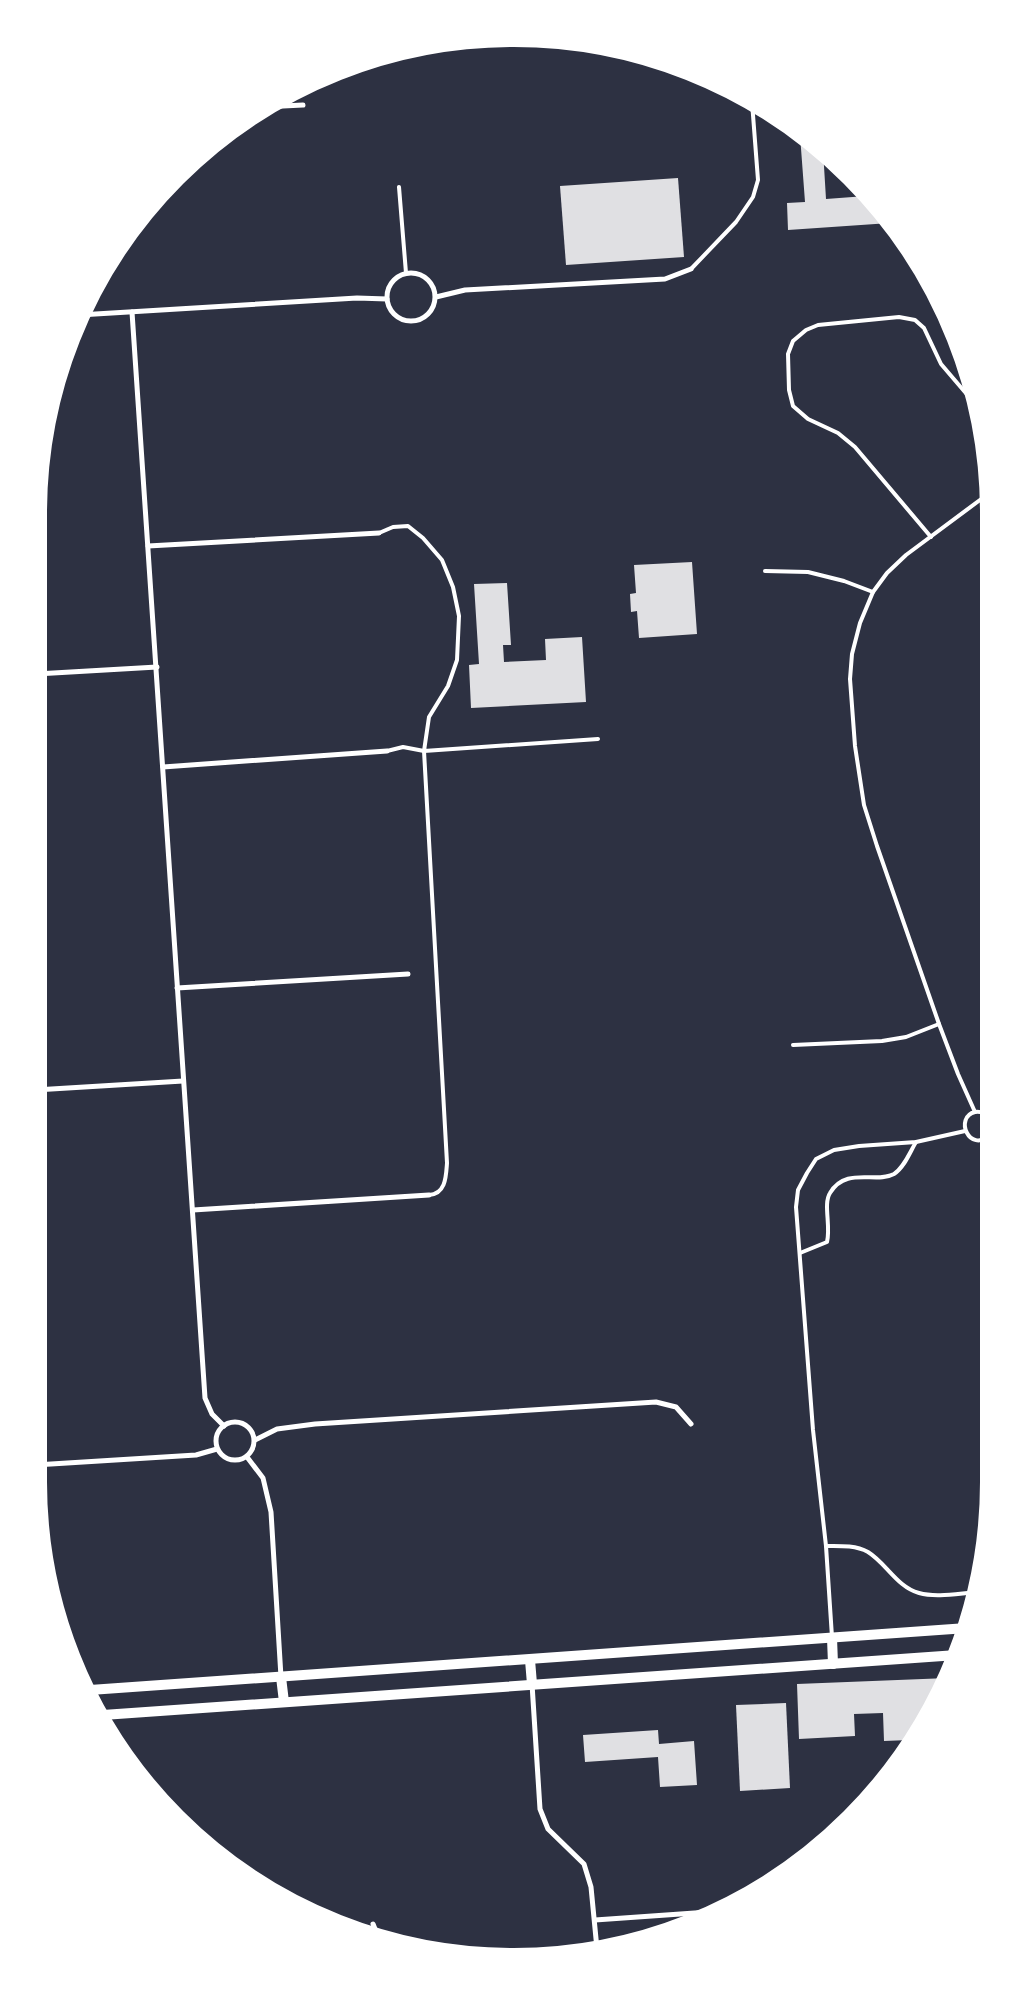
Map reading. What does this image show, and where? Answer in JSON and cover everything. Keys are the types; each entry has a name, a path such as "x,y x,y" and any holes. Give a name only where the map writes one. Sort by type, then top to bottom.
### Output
{"main road":[{"path":"92,1690 959,1629"},
{"path":"832,1638 833,1664"},
{"path":"106,1715 949,1656"},
{"path":"530,1660 532,1684"},
{"path":"281,1677 284,1702"}],"street":[{"path":"281,106 303,105"},
{"path":"436,297 465,290 665,279 691,269"},
{"path":"413,272 429,279 436,297 430,313 423,318 410,321 401,319 394,314 389,307 387,299 394,279 406,273 413,272"},
{"path":"88,314 357,298 387,299"},
{"path":"132,312 205,1398 212,1414 224,1426"},
{"path":"148,546 379,533"},
{"path":"44,674 157,667"},
{"path":"163,766 387,751"},
{"path":"178,988 408,974"},
{"path":"44,1089 183,1081"},
{"path":"193,1210 430,1195"},
{"path":"255,1440 277,1429 315,1424 656,1402 676,1407 691,1424"},
{"path":"230,1423 241,1423 251,1430 255,1440 254,1447 247,1456 235,1461 226,1459 218,1449 217,1436 224,1426 230,1423"},
{"path":"44,1463 196,1455 218,1449"},
{"path":"247,1456 264,1478 271,1512 281,1677"},
{"path":"532,1684 540,1809 548,1829 584,1864 591,1886 597,1943"},
{"path":"595,1920 698,1913"},
{"path":"373,1924 375,1930"}],"lane":[{"path":"691,269 736,222 753,197 758,180 753,110"},
{"path":"399,188 406,273"},
{"path":"931,537 855,447 838,433 808,419 794,406 789,390 788,354 793,341 806,330 818,325 899,318 915,320 924,328 941,364 968,395"},
{"path":"975,1112 939,1024 864,805 856,751 850,679 852,654 860,623 874,592 887,573 906,555 982,498"},
{"path":"379,533 392,527 408,526 417,531 442,560 457,602 459,634 457,660 448,686 430,717 424,751 447,1163 446,1178 442,1188 435,1195 430,1195"},
{"path":"765,571 808,572 844,581 874,592"},
{"path":"387,751 403,747 424,751 598,739"},
{"path":"793,1045 882,1041 906,1037 939,1024"},
{"path":"983,1113 975,1112 965,1121 965,1131 971,1138 983,1139"},
{"path":"832,1638 826,1546 813,1430 796,1207 798,1190 806,1173 816,1159 834,1150 859,1146 916,1142 965,1131"},
{"path":"800,1253 827,1242 830,1232 826,1202 830,1192 839,1183 850,1178 892,1175 899,1170 916,1142"},
{"path":"826,1546 847,1546 867,1552 905,1586 920,1593 969,1592"}],"building":[{"path":"801,142 824,161 826,199 860,196 882,224 788,230 787,203 805,202"},
{"path":"678,178 684,257 566,265 560,186"},
{"path":"692,562 697,634 639,638 637,611 631,612 630,594 636,593 634,565"},
{"path":"507,583 511,645 503,645 504,662 546,660 545,639 582,637 586,702 471,708 469,665 479,664 474,584"},
{"path":"940,1678 905,1740 884,1741 883,1713 854,1714 855,1736 799,1739 797,1684"},
{"path":"786,1703 790,1788 740,1791 736,1705"},
{"path":"658,1730 659,1744 694,1741 697,1785 660,1787 658,1757 585,1762 583,1735"}]}
